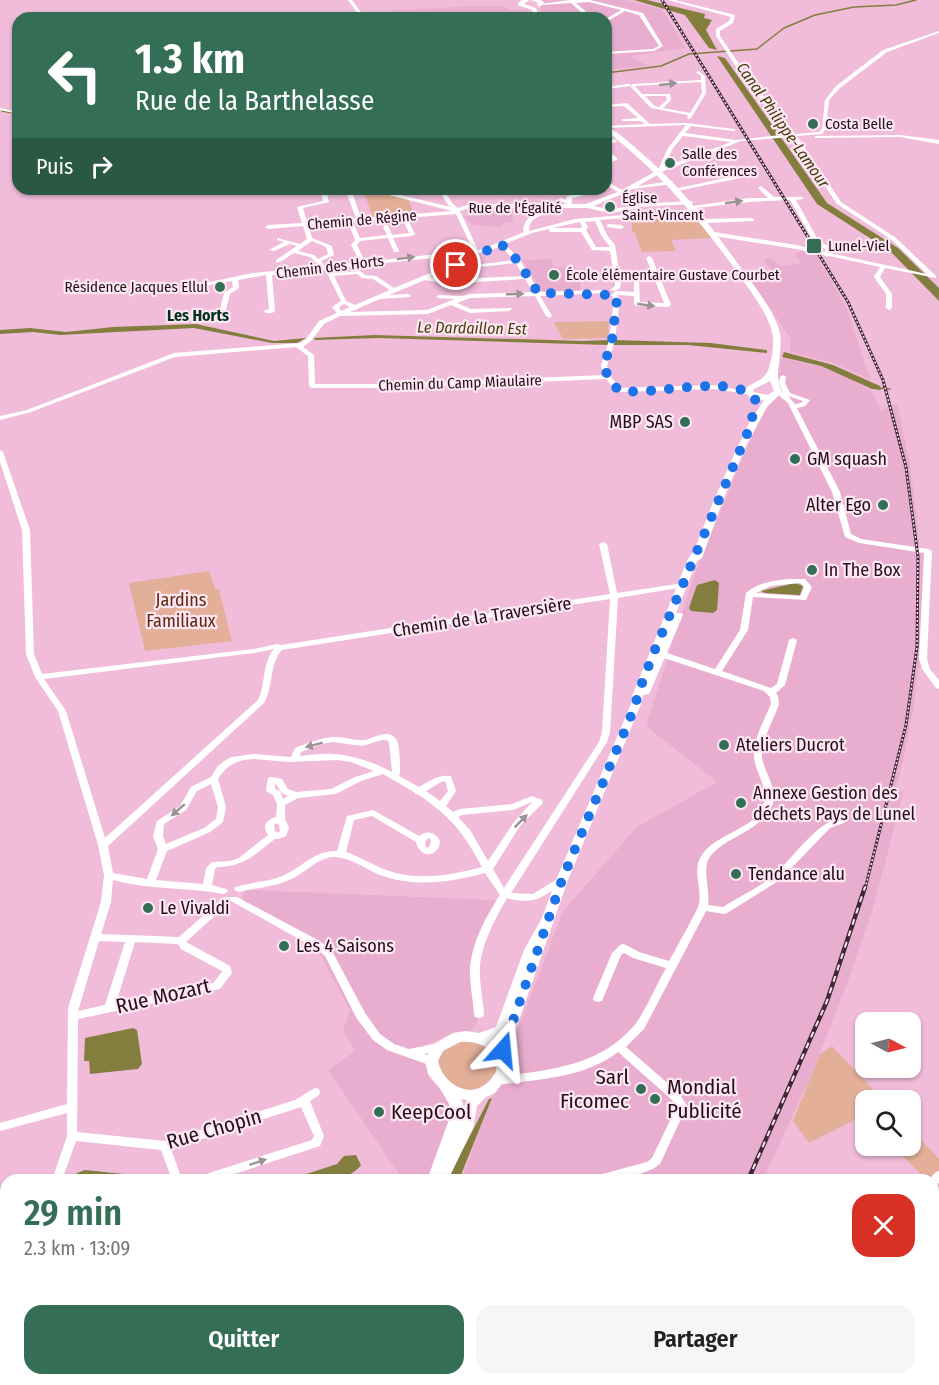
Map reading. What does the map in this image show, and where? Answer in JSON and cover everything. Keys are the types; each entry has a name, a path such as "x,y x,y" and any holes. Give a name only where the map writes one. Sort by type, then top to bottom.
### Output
{"main road":[{"path":"527,2 540,2"},
{"path":"612,132 638,151 694,206 768,314 775,330 777,356 772,382 773,394"},
{"path":"753,390 766,381 777,356"},
{"path":"753,390 773,394"},
{"path":"753,390 773,394"},
{"path":"750,427 756,401 753,390"},
{"path":"659,653 750,427 764,402 773,394"},
{"path":"444,1174 466,1128 471,1104 481,1092 498,1081 503,1060 503,1046 548,927 548,919 562,880 636,704 642,698 693,559 698,553"},
{"path":"481,1038 501,1030 530,950 540,928 548,919"},
{"path":"436,1174 458,1114 456,1102 435,1077 432,1062 440,1047 458,1037 481,1038 491,1043 503,1060"},
{"path":"447,1089 464,1094 481,1092"}],"street":[{"path":"670,0 733,16 731,22 717,34 748,81 795,137 839,203 894,239 934,277"},
{"path":"572,1 584,12"},
{"path":"540,2 592,1 644,16 661,47 612,53"},
{"path":"612,18 625,10"},
{"path":"824,133 825,105 838,87 885,51 939,32"},
{"path":"660,171 670,148 688,125 690,114 704,94 703,76 698,72"},
{"path":"612,87 702,81"},
{"path":"631,85 652,106 690,114"},
{"path":"642,95 668,95 669,100 660,108"},
{"path":"612,105 625,104 650,126"},
{"path":"624,120 643,119"},
{"path":"612,127 688,125 734,130"},
{"path":"587,207 624,191 660,171 743,139 809,136 824,133 844,137 900,136 939,142"},
{"path":"682,134 736,141"},
{"path":"612,188 624,191 674,186 753,174"},
{"path":"761,188 775,199"},
{"path":"624,191 637,206 640,214"},
{"path":"324,195 326,202 332,207"},
{"path":"352,195 361,220"},
{"path":"405,195 450,206"},
{"path":"0,418 29,411 174,355 298,346 309,339 316,327 340,314 467,259 474,249 444,195"},
{"path":"561,200 570,202 569,196 573,195"},
{"path":"790,198 816,241 828,248 827,255"},
{"path":"587,207 610,211 637,206 694,206 801,198"},
{"path":"602,199 610,204"},
{"path":"295,201 301,206 310,239"},
{"path":"301,206 326,202"},
{"name":"Rue de l'Égalité","path":"450,206 550,204 575,210 587,207"},
{"name":"Chemin de Régine","path":"268,227 404,216 450,206"},
{"name":"Chemin des Horts","path":"190,288 269,274 474,249 486,251 530,232 579,221 600,224 640,214 694,206"},
{"path":"575,210 594,249"},
{"path":"526,231 527,223 531,218 542,213"},
{"path":"363,263 354,245 358,240 412,234 404,216"},
{"path":"705,221 752,220"},
{"path":"350,221 358,240"},
{"path":"600,224 612,249 618,283 614,292"},
{"path":"609,226 621,227"},
{"path":"386,227 396,251"},
{"path":"548,228 554,231 583,230"},
{"path":"714,234 934,277"},
{"path":"279,239 302,246"},
{"path":"278,261 310,239"},
{"path":"310,239 329,246 331,254 317,261"},
{"path":"272,250 290,242"},
{"path":"501,244 529,276 549,316"},
{"path":"584,250 612,249"},
{"path":"292,251 317,261 326,268 344,302"},
{"path":"649,258 668,304 667,306 638,305 635,294 636,279 656,278"},
{"path":"477,280 475,272 477,266 518,261"},
{"path":"883,267 877,277 889,294 889,308"},
{"path":"331,275 358,272 364,278 374,277 393,290"},
{"path":"266,311 273,311 269,274"},
{"path":"381,296 426,278 444,282 529,276"},
{"path":"221,317 226,293 236,288 235,279"},
{"path":"439,297 603,292 635,294"},
{"path":"614,292 617,299 611,343 604,366 614,386 623,391 715,387 753,390"},
{"path":"381,296 408,296"},
{"path":"431,312 462,298"},
{"path":"340,314 335,305 344,302 356,307"},
{"path":"452,303 470,311 509,309"},
{"path":"431,312 431,320"},
{"path":"340,314 448,312"},
{"name":"Chemin du Camp Miaulaire","path":"298,346 311,355 312,386 382,386 608,377"},
{"path":"783,377 782,382 787,394 807,400 803,405 792,406"},
{"path":"773,394 792,406 836,492 848,535 859,541 928,550 923,659 926,669 939,686"},
{"path":"0,452 26,530 30,654 39,677 62,711 103,845 108,881 96,937 72,1016 72,1136 59,1174"},
{"path":"479,1014 475,967 477,954 497,907 603,742 608,717 607,684 614,595 603,544"},
{"path":"717,673 744,630 749,595 752,595 752,592 762,586 796,581 806,583 808,587 803,598 752,595"},
{"name":"Chemin de la Traversière","path":"39,677 254,651 684,585"},
{"path":"770,693 781,685 793,640"},
{"path":"103,845 261,701 267,689 271,660 278,647"},
{"path":"498,1081 585,1065 608,1056 620,1048 640,1026 703,907 706,895 702,873 705,859 710,851 757,819 767,807 770,797 758,754 775,704 770,693 766,689 659,653"},
{"path":"294,759 298,750 315,743 343,740 352,743 370,742 375,738 387,737 393,741 396,772 394,778"},
{"path":"150,883 163,849 158,837 160,823 183,808 194,789 214,779 227,764 238,757 253,755 294,759 340,757 362,762 384,771 441,806 469,837 506,895"},
{"path":"207,887 211,868 215,864 230,864 242,860 274,835 286,829 286,825 280,821 282,804 278,793 270,790 271,780 279,781 285,791 296,795 333,792 358,779 384,771"},
{"path":"418,792 439,779 448,778 452,792 441,806"},
{"path":"163,849 207,830 220,820 222,807 214,779"},
{"path":"282,804 296,795"},
{"path":"96,937 181,941 233,896 292,875 315,859 341,855 382,872 412,879 470,875 488,869 517,824 539,802 532,799 513,807 460,812 452,816"},
{"path":"341,855 350,818 373,813 419,840"},
{"path":"703,907 724,911 769,883 777,878 827,826 841,821"},
{"path":"506,895 535,897 562,880"},
{"path":"108,881 207,887 233,896 308,937 325,950 372,1032 390,1046 413,1052 432,1062"},
{"path":"109,1008 131,939"},
{"name":"Rue Mozart","path":"72,1016 216,986 227,969 184,946 181,941"},
{"path":"598,998 617,953 623,948 636,955 672,966"},
{"path":"413,1052 440,1047"},
{"path":"620,1048 675,1096 681,1104 656,1161 650,1166 621,1174"},
{"path":"503,1060 519,1078"},
{"name":"Rue Chopin","path":"72,1136 165,1146 304,1101 315,1092"},
{"path":"221,1174 316,1143 319,1136 304,1101"},
{"path":"0,1127 73,1107"},
{"path":"165,1146 175,1174"}],"shaded area":[{"path":"541,0 625,0 662,9 686,48 630,56 648,66 612,69 612,12 542,12 540,6 545,2"},
{"path":"634,0 647,0 705,14 704,18 712,20 706,30 717,50 709,48 685,15"},
{"path":"503,6 509,10 527,10 528,12 390,12"},
{"path":"717,56 725,58 827,203 898,248 939,288 939,301 890,251 817,204"},
{"path":"482,212 512,214 513,222 502,223 503,227 472,225 463,216 476,216"},
{"path":"803,250 815,253 847,309 870,379 833,363 790,352 791,339 750,279 776,277 763,259 771,258 781,266 802,263 794,254"},
{"name":"École élémentaire Gustave Courbet","path":"551,259 554,267 574,266 578,270 581,291 542,291 522,260"},
{"path":"196,324 274,341 306,338 297,343 272,343 194,328 60,335 33,332 0,334 0,330 30,328 66,332 113,327"},
{"path":"374,335 610,340 608,345 377,338 316,340 313,338"},
{"path":"615,340 711,343 767,350 767,353 688,345 613,345"},
{"path":"784,352 833,365 880,386 881,390 872,389 821,366 782,357"},
{"path":"782,358 822,367 870,390 881,410 897,403 910,465 919,548 925,552 922,667 918,668 913,712 894,793 904,791 872,912 810,1078 766,1174 463,1174 563,911 637,827 717,782 646,726 692,581 766,402 776,399 782,393 775,383"},
{"path":"715,580 719,583 717,610 713,613 691,611 689,608 697,585"},
{"path":"795,583 803,586 800,595 761,591"},
{"path":"246,890 496,900 492,913 477,941 471,962 478,1021 471,1031 451,1034 426,1045 425,1065 429,1078 453,1103 453,1119 430,1174 399,1174 328,1070 355,1051 343,1030 350,1010 318,951 320,940 246,902 242,897"},
{"path":"133,1028 137,1030 142,1064 138,1069 90,1074 89,1061 84,1061 85,1038"},
{"path":"492,1098 461,1174 450,1174 489,1099"},
{"path":"356,1155 361,1165 349,1174 306,1174 337,1164 344,1156"},
{"path":"85,1170 123,1174 77,1174"}],"green space":[{"path":"365,195 390,195 408,199 414,214 373,218"},
{"path":"695,211 713,238 671,240 676,251 642,252 635,233 632,232 632,223 652,222 649,214"},
{"path":"609,321 608,338 563,339 554,322"},
{"name":"Jardins Familiaux","path":"209,571 215,589 219,589 232,641 145,651 129,583"},
{"path":"472,1040 497,1054 499,1070 484,1085 463,1091 448,1082 437,1063 446,1049"},
{"path":"832,1046 855,1070 855,1078 862,1078 874,1090 855,1090 855,1120 809,1143 793,1121 820,1054"},
{"path":"921,1140 939,1159 939,1170 934,1174 921,1174 903,1156 921,1156"}],"waterway":[{"path":"612,72 661,66 689,54 757,49 784,28 815,15 854,7 896,5 916,0"},
{"path":"2,111 12,113"},
{"name":"Le Dardaillon Est","path":"880,388 890,389"}],"railway":[{"path":"662,0 848,302 883,380 906,467 918,557 917,647 906,725 865,889"},
{"path":"751,1174 827,1001 865,887"}],"place":[{"name":"Costa Belle","path":"813,124"},
{"name":"Salle des Conférences","path":"670,163"},
{"name":"Église Saint-Vincent","path":"610,207"},
{"name":"Lunel-Viel","path":"814,246"},
{"name":"École élémentaire Gustave Courbet","path":"554,275"},
{"name":"Résidence Jacques Ellul","path":"220,287"},
{"name":"MBP SAS","path":"685,422"},
{"name":"GM squash","path":"795,459"},
{"name":"Alter Ego","path":"883,505"},
{"name":"In The Box","path":"812,570"},
{"name":"Ateliers Ducrot","path":"724,745"},
{"name":"Annexe Gestion des déchets Pays de Lunel","path":"741,803"},
{"name":"Tendance alu","path":"736,874"},
{"name":"Le Vivaldi","path":"148,908"},
{"name":"Les 4 Saisons","path":"284,946"},
{"name":"Sarl Ficomec","path":"641,1089"},
{"name":"Mondial Publicité","path":"655,1099"},
{"name":"KeepCool","path":"379,1112"}],"district":[{"name":"Les Horts","path":"198,315"}],"route":[{"path":"456,265 471,257 476,251 486,251 501,244 507,247 518,261 538,293 603,292 614,295 617,299 614,329 604,369 618,390 729,388 751,394 756,401 750,427 698,553 693,559 679,598 654,652 636,704 562,880 548,919 548,927 503,1050"}],"water label":[{"name":"Canal Philippe-Lamour","path":"783,125"}]}
